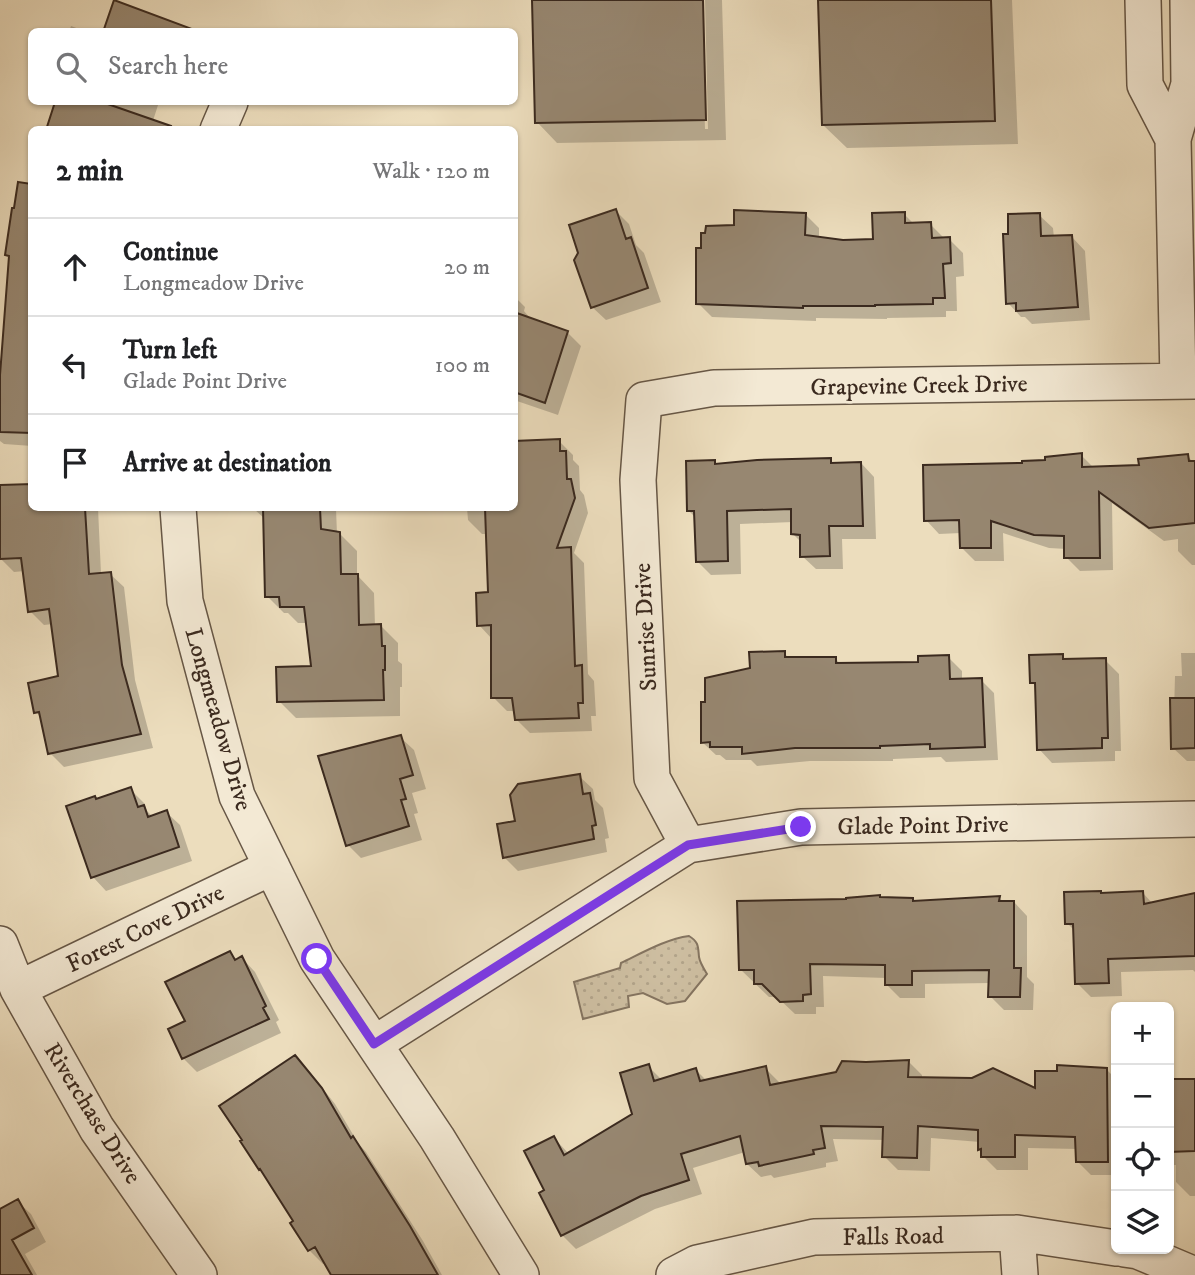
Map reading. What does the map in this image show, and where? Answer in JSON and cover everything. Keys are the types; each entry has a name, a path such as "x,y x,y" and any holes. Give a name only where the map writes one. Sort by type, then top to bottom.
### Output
{"street":[{"path":"1173,139 1145,85 1143,5 1189,3 1189,84 1173,139 1186,381"},
{"path":"220,126 229,105"},
{"name":"Grapevine Creek Drive","path":"643,400 714,388 1186,381"},
{"name":"Sunrise Drive","path":"643,400 638,480 652,778 688,845"},
{"name":"Longmeadow Drive","path":"178,511 185,601 237,796 317,959 437,1138 521,1275"},
{"name":"Glade Point Drive","path":"374,1044 688,845 801,827 1195,819"},
{"name":"Forest Cove Drive","path":"18,989 272,867"},
{"name":"Riverchase Drive","path":"0,944 18,989 97,1129 199,1275"},
{"path":"1017,1233 1020,1275"},
{"name":"Falls Road","path":"674,1275 697,1263 814,1237 1017,1233 1111,1247"},
{"path":"1145,1254 1195,1275"}],"shaded area":[{"path":"689,936 696,943 700,961 707,974 685,1001 667,1004 643,993 628,996 629,1007 583,1019 574,982 620,968 621,963 654,947"}],"building":[{"path":"114,0 189,28 104,28"},
{"path":"532,0 703,0 706,120 535,123"},
{"path":"818,0 991,0 995,121 822,125"},
{"path":"54,105 111,105 171,126 47,126"},
{"path":"18,182 28,183 28,433 0,432 0,375 9,256 5,255"},
{"path":"616,209 626,239 631,237 648,288 591,308 574,260 578,253 569,225"},
{"path":"734,210 806,213 805,235 843,240 873,239 872,213 905,212 905,223 931,222 932,238 950,237 951,263 943,264 945,298 933,298 933,304 803,308 696,304 696,248 701,248 701,233 705,233 706,226 734,225"},
{"path":"1040,213 1041,236 1072,235 1078,307 1016,311 1016,303 1006,304 1003,234 1008,234 1008,214"},
{"path":"518,313 568,331 545,403 518,393"},
{"path":"560,439 560,451 566,451 567,479 571,479 575,498 557,548 571,547 575,666 582,665 583,703 578,703 579,718 515,720 512,698 491,698 491,625 477,626 476,593 488,592 485,511 518,511 518,441"},
{"path":"1082,453 1082,467 1139,465 1138,459 1188,454 1189,461 1195,461 1195,523 1149,528 1099,492 1100,558 1064,558 1064,536 1034,535 991,521 991,548 960,548 959,520 924,521 923,465 1022,463 1045,460 1045,457"},
{"path":"831,458 831,463 861,462 863,526 829,526 830,556 800,557 800,535 791,534 791,509 727,511 728,561 696,562 694,511 687,511 686,461 715,460 715,464"},
{"path":"28,484 28,511 85,511 89,574 111,572 122,665 141,734 48,754 39,712 34,713 28,683 58,676 49,609 28,612 21,558 0,559 0,485"},
{"path":"263,511 320,511 321,529 340,532 341,574 358,574 359,625 381,624 382,646 385,646 384,700 277,702 276,667 311,666 304,607 280,607 279,597 265,597"},
{"path":"785,651 785,657 836,657 836,663 918,662 918,656 949,655 950,679 982,678 985,747 930,749 930,744 880,748 795,748 742,754 742,747 710,747 710,742 701,743 701,702 705,702 705,678 750,668 749,652"},
{"path":"1063,654 1063,659 1106,658 1108,738 1102,738 1102,748 1037,750 1035,683 1030,683 1029,655"},
{"path":"1170,698 1195,698 1195,748 1171,749"},
{"path":"401,735 413,775 400,779 406,799 401,800 409,826 346,846 318,756"},
{"path":"580,774 583,794 590,793 596,825 592,826 594,839 503,858 497,824 515,821 510,795 518,784"},
{"path":"131,787 138,807 144,805 148,817 167,810 179,847 91,878 66,806"},
{"path":"1143,891 1144,904 1195,893 1195,956 1108,959 1109,983 1075,984 1073,924 1065,924 1064,892"},
{"path":"880,895 913,898 913,901 1000,896 999,901 1014,901 1014,968 1021,968 1020,997 988,997 989,970 912,971 912,985 885,985 885,965 810,964 811,994 803,995 803,1001 780,1002 762,984 754,984 754,970 739,970 737,901 846,899"},
{"path":"230,951 235,960 242,956 266,1006 263,1008 269,1019 182,1059 168,1029 185,1021 165,982"},
{"path":"295,1055 322,1088 438,1275 331,1275 315,1247 308,1251 290,1223 293,1221 219,1106"},
{"path":"909,1060 908,1077 972,1078 993,1068 1035,1088 1035,1071 1057,1071 1057,1065 1107,1068 1108,1162 1076,1162 1075,1137 1015,1135 1015,1157 981,1157 981,1149 978,1150 978,1130 918,1126 917,1158 882,1157 883,1127 821,1126 825,1148 813,1150 814,1154 759,1166 758,1162 746,1164 740,1136 681,1154 689,1180 641,1196 561,1236 539,1193 544,1190 524,1151 554,1136 564,1155 632,1114 620,1073 649,1064 654,1081 696,1068 700,1081 766,1066 770,1085 836,1072 842,1061"},
{"path":"1174,1079 1195,1079 1195,1151 1174,1152"},
{"path":"18,1199 34,1228 12,1240 32,1275 0,1275 0,1209"}],"route":[{"path":"317,959 374,1044 688,845 801,827"}]}
